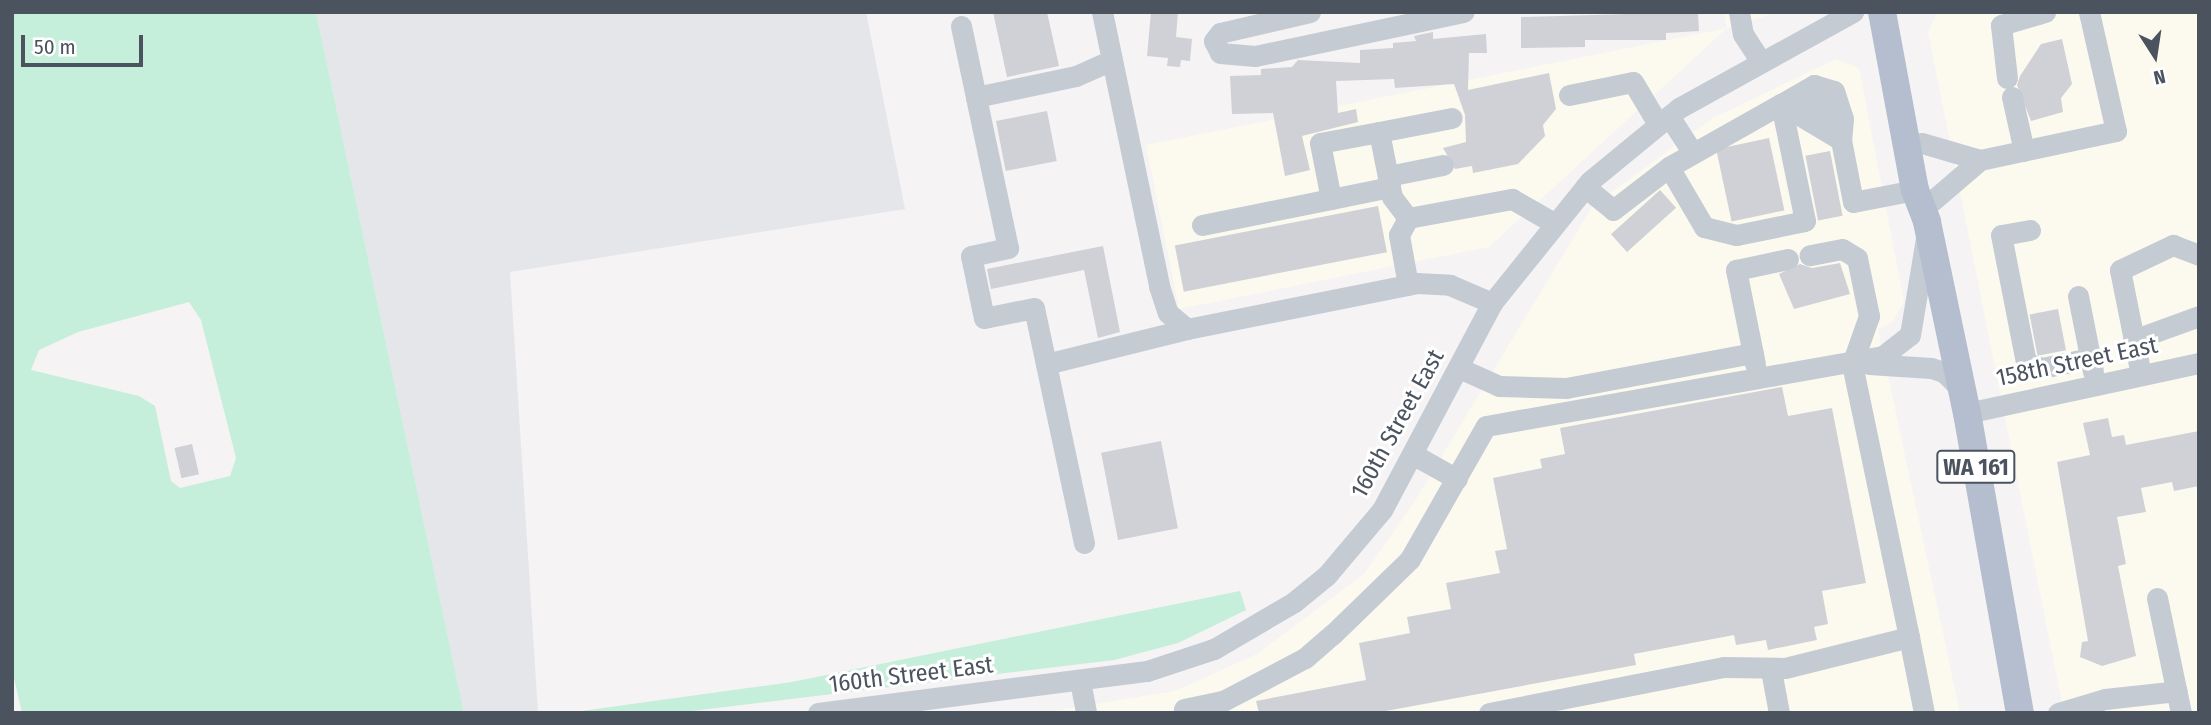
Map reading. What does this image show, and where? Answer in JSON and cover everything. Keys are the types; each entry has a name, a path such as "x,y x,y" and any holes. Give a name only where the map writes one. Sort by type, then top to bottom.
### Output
{"main road":[{"name":"WA 161","path":"1882,12 1925,204 1964,401 2020,713"},
{"name":"WA 161","path":"1897,12 1922,143 1925,204"}],"street":[{"path":"1102,12 1159,286 1168,313 1186,328"},
{"path":"1310,12 1220,33 1214,41 1220,54 1255,56 1463,12"},
{"path":"1739,12 1743,34 1761,62"},
{"name":"160th Street East","path":"818,713 1080,681 1180,663 1294,602 1357,542 1414,455 1492,303 1585,187 1664,120 1761,62 1853,12"},
{"path":"2024,151 2010,88 2001,25 2045,12"},
{"path":"1585,187 1613,210 1691,150 1814,85 1834,91 1843,119 1841,140 1853,201 1925,204 1980,160 2116,131 2089,12"},
{"path":"961,26 1008,248 971,256 984,318 1034,308 1084,543"},
{"path":"976,97 1076,76 1112,60"},
{"path":"1569,94 1633,82 1691,150"},
{"path":"1781,104 1841,140"},
{"path":"1669,167 1704,227 1736,235 1805,221 1781,104"},
{"path":"1331,199 1320,143 1452,118"},
{"path":"1379,132 1389,182 1408,218"},
{"path":"1922,143 1980,160"},
{"path":"1202,225 1331,199 1443,164"},
{"path":"1408,218 1512,199 1555,223"},
{"path":"1184,709 1223,701 1305,658 1324,642 1410,559 1486,426 1853,364 1883,356 1910,335 1925,204"},
{"path":"1408,218 1399,235 1408,285"},
{"path":"2030,230 2001,235 2026,363 2042,368 2090,358"},
{"path":"2141,375 2120,271 2173,245 2199,255"},
{"path":"1811,255 1842,249 1857,258 1869,316 1853,364 1924,713"},
{"path":"1758,380 1736,270 1788,259"},
{"path":"1046,364 1186,328 1408,285 1450,285 1492,303"},
{"path":"2078,296 2096,385"},
{"path":"2133,340 2199,316"},
{"path":"1459,368 1499,386 1566,388 1753,353"},
{"name":"158th Street East","path":"1964,401 2096,385 2199,363"},
{"path":"1853,364 1931,368 1944,372 1964,401"},
{"path":"1414,455 1457,479"},
{"path":"2157,598 2181,713"},
{"path":"1489,713 1724,667 1771,670 1909,636"},
{"path":"1771,670 1779,713"},
{"path":"1080,681 1086,713"},
{"path":"2058,713 2105,699 2176,691"}],"shaded area":[{"path":"316,12 866,12 905,209 510,272 538,713 464,713"},
{"path":"1724,12 1778,12 1727,28"},
{"path":"1937,12 2199,12 2199,713 2064,713 1928,32"},
{"path":"1727,28 1489,247 1179,309 1146,145"},
{"path":"1836,59 1859,68 1904,302 1892,322 1878,329 1960,713 1040,713 1175,691 1257,654 1364,574 1413,504 1592,207 1711,119"}],"green space":[{"path":"12,12 316,12 464,713 22,713 12,669","holes":["189,302 201,320 236,458 230,476 180,488 171,481 155,406 139,396 31,370 39,350 78,332"]},
{"path":"1240,591 1246,610 1178,643 1114,660 676,713 567,713 792,682"}],"building":[{"path":"993,12 1047,12 1059,66 1007,77"},
{"path":"1151,12 1178,12 1176,37 1192,39 1190,61 1181,60 1180,67 1167,66 1168,58 1147,56"},
{"path":"1698,12 1699,31 1666,33 1666,40 1585,40 1585,47 1521,48 1521,17"},
{"path":"1433,32 1433,39 1486,34 1487,53 1469,53 1468,90 1549,73 1556,109 1543,125 1545,136 1518,164 1473,173 1472,166 1455,169 1443,148 1466,142 1465,115 1454,84 1395,88 1394,79 1336,81 1338,113 1356,109 1358,122 1302,136 1310,170 1285,176 1273,113 1232,114 1230,76 1261,75 1261,69 1292,67 1298,60 1360,63 1360,50 1393,48 1393,43 1416,41 1414,36"},
{"path":"2062,39 2072,84 2061,98 2063,112 2031,121 2017,85 2020,76 2041,44"},
{"path":"1047,111 1057,161 1006,171 996,121"},
{"path":"1769,138 1784,210 1732,222 1716,149"},
{"path":"1830,151 1843,216 1818,221 1805,156"},
{"path":"1660,190 1676,208 1627,252 1611,234"},
{"path":"1378,206 1387,252 1184,292 1175,245"},
{"path":"1103,246 1120,332 1098,338 1084,270 991,289 987,269"},
{"path":"1840,263 1850,294 1794,309 1779,274 1800,264 1812,268"},
{"path":"2058,309 2066,350 2038,356 2030,315"},
{"path":"1782,387 1788,416 1832,408 1866,583 1822,591 1828,624 1814,627 1817,640 1768,650 1766,640 1736,645 1734,635 1634,654 1636,665 1375,713 1259,713 1256,701 1366,680 1359,643 1410,633 1407,617 1451,609 1446,583 1500,573 1495,551 1507,549 1493,478 1542,468 1540,459 1565,454 1560,428"},
{"path":"2108,418 2112,437 2124,435 2126,445 2199,431 2199,486 2174,491 2172,482 2141,488 2146,512 2117,517 2126,564 2118,566 2136,656 2102,666 2080,657 2082,642 2088,641 2057,462 2090,455 2083,423"},
{"path":"1161,441 1178,528 1118,540 1101,453"},
{"path":"192,444 199,474 181,478 174,448"}]}
